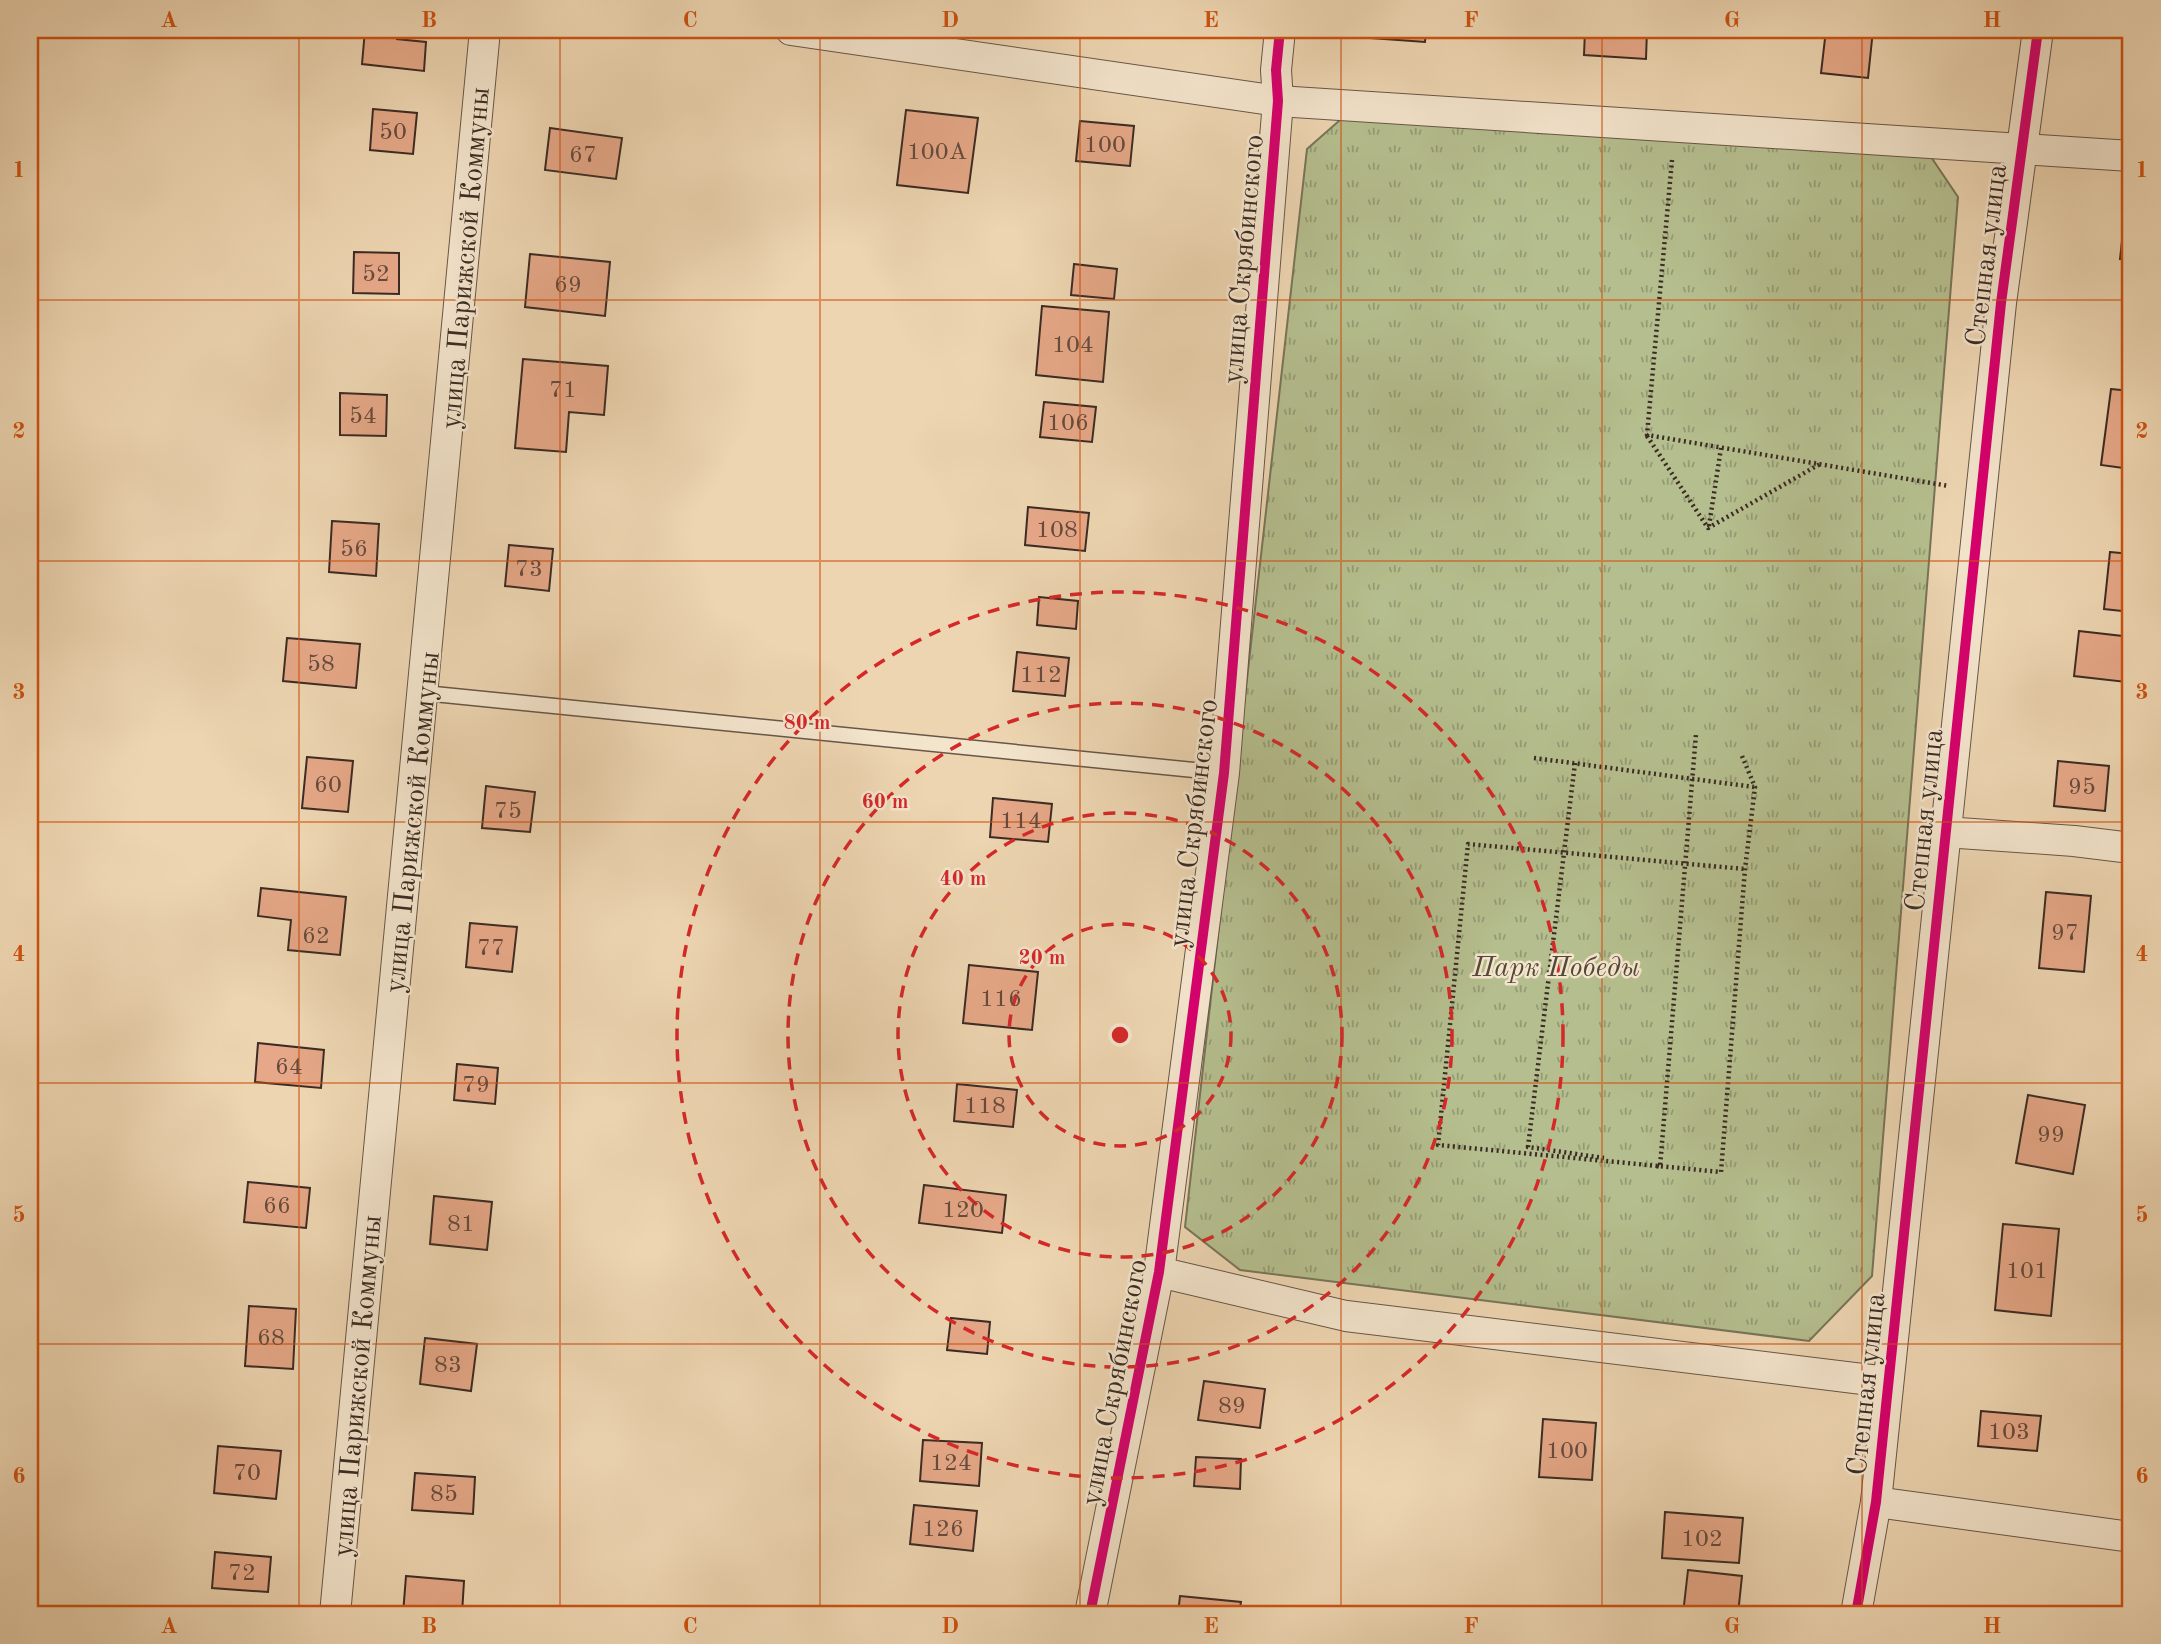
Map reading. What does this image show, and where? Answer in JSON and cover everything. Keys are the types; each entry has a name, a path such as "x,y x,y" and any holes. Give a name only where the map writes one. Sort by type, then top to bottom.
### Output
{"street":[{"name":"улица Парижской Коммуны","path":"335,1614 485,30"},
{"path":"791,30 1278,101 1675,126 2022,152 2131,156"},
{"name":"улица Скрябинского","path":"1090,1614 1159,1272 1224,773 1278,101 1276,70 1280,30"},
{"name":"Степная улица","path":"1856,1614 1876,1502 2001,303 2038,30"},
{"path":"1945,832 2131,848"},
{"path":"1159,1272 1346,1316 1887,1381"},
{"path":"1876,1502 2131,1537"}],"lane":[{"path":"424,693 1224,773"}],"path":[{"path":"1675,126 1647,435 1709,528"},
{"path":"1647,435 1981,491"},
{"path":"1709,528 1721,448"},
{"path":"1709,528 1820,464"},
{"path":"1660,1167 1696,734"},
{"path":"1742,756 1755,787 1745,869 1721,1172 1438,1145 1468,844 1745,869"},
{"path":"1534,758 1755,787"},
{"path":"1575,763 1528,1147 1660,1167"}],"green space":[{"name":"Парк Победы","path":"1348,113 1929,154 1958,197 1872,1276 1809,1341 1240,1270 1185,1227 1307,149"}],"building":[{"path":"365,30 398,30 397,39 426,42 424,71 362,64"},
{"path":"1358,30 1426,30 1425,42 1357,37"},
{"path":"1585,30 1647,30 1646,59 1584,55"},
{"path":"1826,30 1873,30 1868,78 1821,73"},
{"path":"373,109 417,113 413,154 370,150"},
{"path":"906,110 978,118 968,193 897,185"},
{"path":"1080,121 1134,126 1130,166 1076,161"},
{"path":"550,128 622,138 616,179 545,170"},
{"path":"2126,205 2131,205 2131,260 2120,259"},
{"path":"354,252 399,253 399,294 353,293"},
{"path":"530,254 610,262 605,316 525,307"},
{"path":"1074,264 1117,269 1114,299 1071,295"},
{"path":"1042,306 1109,312 1103,382 1036,375"},
{"path":"523,359 608,366 604,415 569,412 566,452 515,448"},
{"path":"2111,389 2131,391 2131,469 2101,465"},
{"path":"340,393 387,395 386,436 340,435"},
{"path":"1044,402 1096,407 1092,442 1040,437"},
{"path":"1028,507 1089,513 1085,551 1025,545"},
{"path":"332,521 379,524 376,576 329,572"},
{"path":"509,545 553,549 549,591 505,586"},
{"path":"2110,552 2131,554 2131,612 2104,609"},
{"path":"1039,597 1078,601 1076,629 1037,625"},
{"path":"2079,631 2131,637 2126,682 2074,676"},
{"path":"287,638 360,644 356,688 283,681"},
{"path":"1017,652 1069,658 1065,696 1013,691"},
{"path":"307,757 353,761 348,812 302,808"},
{"path":"2058,761 2109,766 2105,811 2054,806"},
{"path":"486,786 535,792 530,832 482,828"},
{"path":"993,798 1052,804 1048,842 990,837"},
{"path":"261,888 346,897 340,955 288,950 291,920 258,916"},
{"path":"2046,892 2091,896 2084,972 2039,968"},
{"path":"470,923 517,927 512,972 466,967"},
{"path":"969,965 1038,972 1032,1030 963,1023"},
{"path":"258,1043 324,1050 321,1088 255,1082"},
{"path":"457,1064 498,1068 495,1104 454,1100"},
{"path":"957,1084 1017,1090 1013,1127 954,1121"},
{"path":"2028,1095 2085,1105 2073,1174 2016,1163"},
{"path":"248,1182 310,1188 306,1228 244,1222"},
{"path":"924,1185 1006,1195 1002,1233 919,1223"},
{"path":"434,1196 492,1202 487,1250 430,1244"},
{"path":"2003,1224 2059,1229 2051,1316 1995,1310"},
{"path":"249,1306 296,1309 293,1369 245,1366"},
{"path":"951,1318 990,1322 987,1354 947,1350"},
{"path":"425,1338 477,1344 471,1391 420,1384"},
{"path":"1204,1381 1265,1389 1260,1428 1198,1420"},
{"path":"1981,1411 2041,1416 2037,1451 1978,1446"},
{"path":"1543,1419 1596,1423 1592,1480 1539,1477"},
{"path":"923,1440 982,1443 979,1486 920,1481"},
{"path":"218,1446 281,1451 276,1499 214,1493"},
{"path":"1196,1457 1241,1459 1240,1489 1194,1486"},
{"path":"415,1473 475,1477 473,1514 412,1510"},
{"path":"914,1505 977,1511 973,1551 910,1544"},
{"path":"1665,1512 1743,1518 1739,1563 1662,1558"},
{"path":"215,1552 271,1557 268,1592 212,1588"},
{"path":"1688,1570 1742,1576 1738,1614 1683,1614"},
{"path":"406,1576 464,1581 462,1614 403,1614"},
{"path":"1180,1596 1241,1602 1239,1614 1178,1614"}],"cycle path":[{"path":"1090,1614 1159,1272 1224,773 1278,101 1276,70 1280,30"},
{"path":"1856,1614 1876,1502 2001,303 2038,30"}]}
